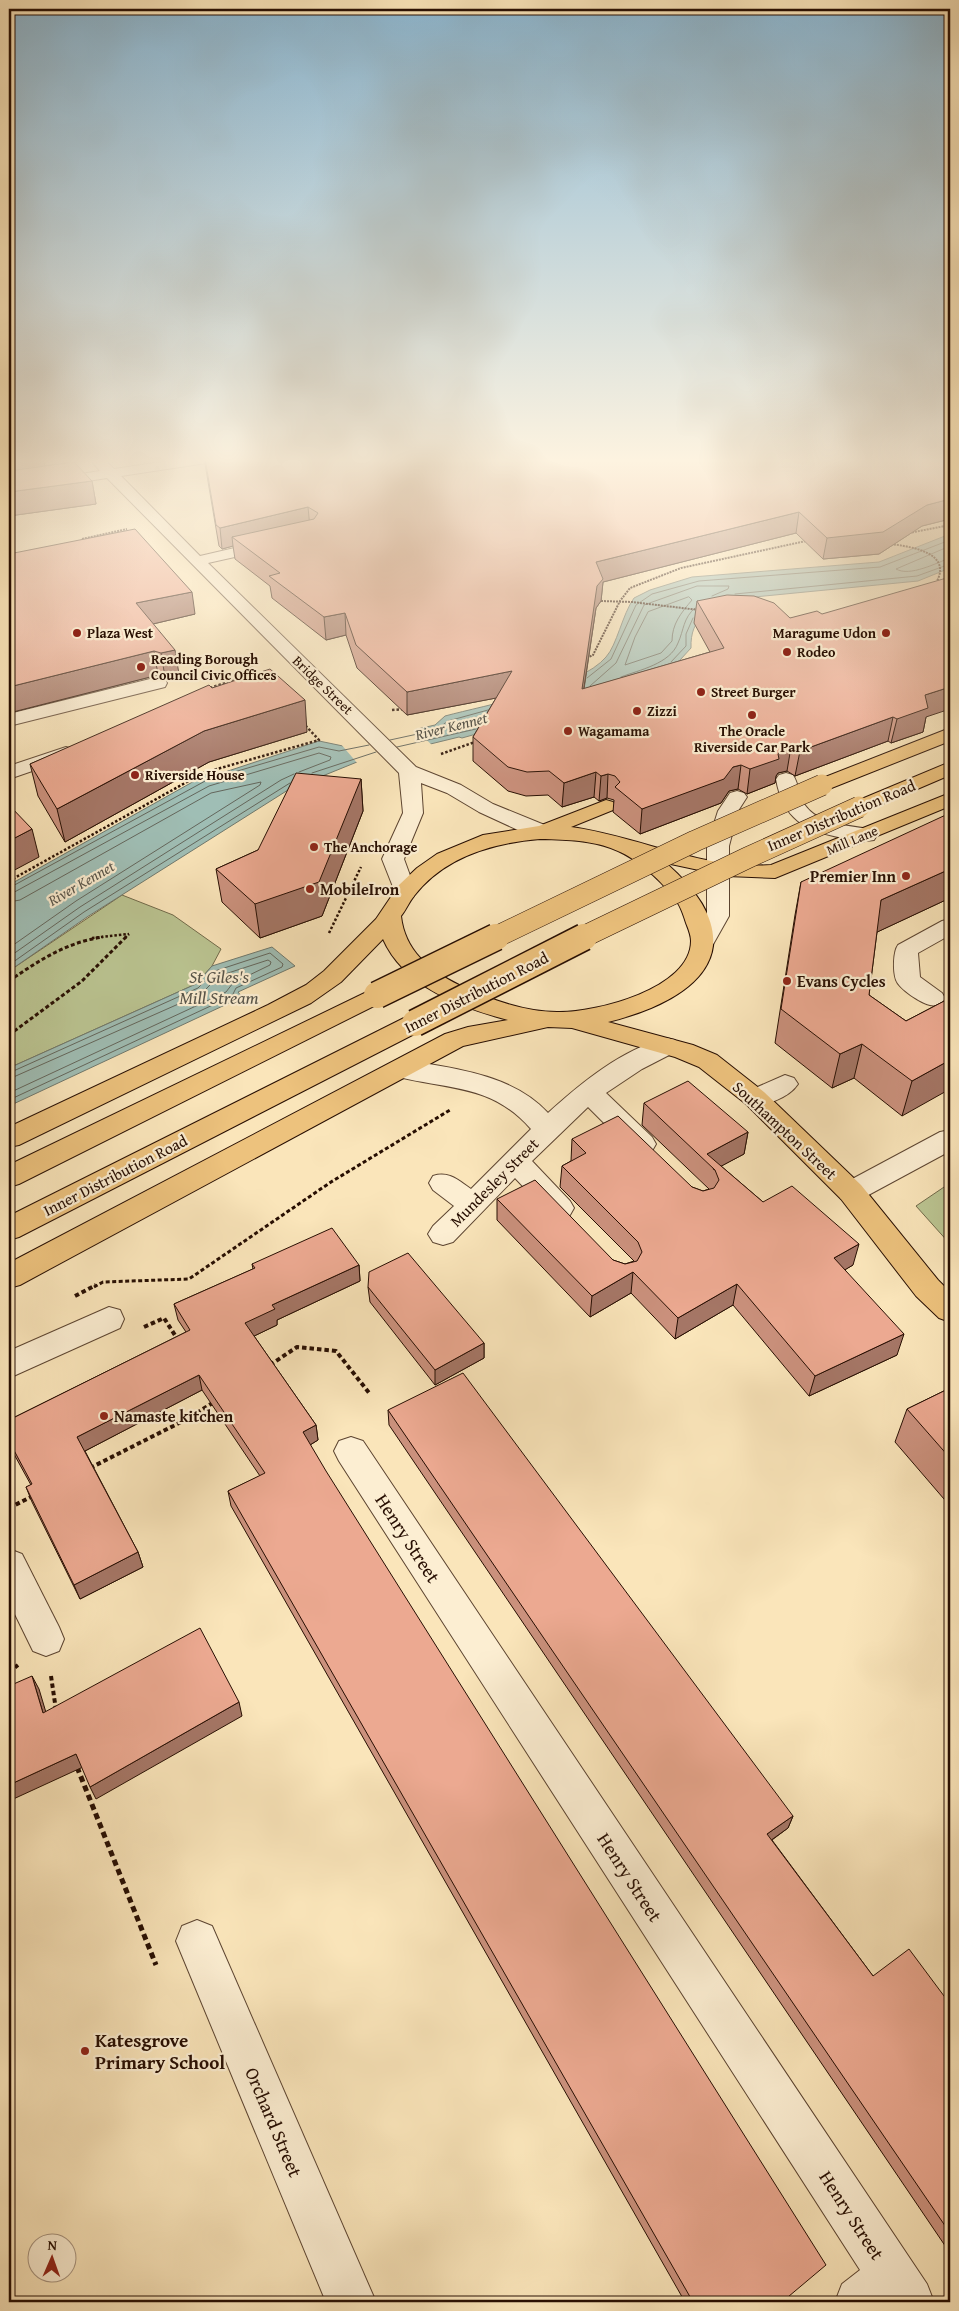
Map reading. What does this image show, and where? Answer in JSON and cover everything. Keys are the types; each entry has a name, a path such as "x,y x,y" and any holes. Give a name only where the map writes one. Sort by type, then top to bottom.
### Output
{"main road":[{"name":"Inner Distribution Road","path":"9,1176 686,845 822,785 950,734"},
{"name":"Inner Distribution Road","path":"9,1229 696,881 950,768"},
{"name":"Mill Lane","path":"541,831 589,836 635,850 716,867 761,873 775,871 950,799"},
{"path":"9,1138 317,989 390,916 405,892 423,874 460,851 483,842 541,831 606,806"},
{"path":"9,1277 454,1040 468,1035 609,1013 670,989 686,976 698,961 703,943 690,902 676,884 635,850"},
{"name":"Southampton Street","path":"390,916 391,930 399,948 409,962 431,980 460,995 494,1008 564,1020 666,1046 708,1061 755,1098 850,1192 927,1288 950,1310"}],"street":[{"name":"Bridge Street","path":"203,566 403,764 454,789 486,808 541,831"},
{"path":"286,678 310,672"},
{"path":"9,720 158,683"},
{"path":"9,773 84,747"},
{"path":"403,764 413,801 412,813 393,859 405,892"},
{"path":"786,779 787,790 800,814 817,826 866,835"},
{"path":"703,943 718,916 716,867 719,835 728,811 736,797"},
{"path":"933,998 908,980 906,950 950,926"},
{"name":"Mundesley Street","path":"443,1234 474,1205 546,1129 588,1091 637,1058 666,1046"},
{"name":"Mundesley Street","path":"400,1070 459,1078 489,1085 534,1112 546,1129"},
{"path":"755,1098 785,1084"},
{"path":"588,1091 658,1159"},
{"path":"850,1192 950,1139"},
{"path":"516,1162 576,1224"},
{"path":"443,1183 474,1205"},
{"path":"9,1365 109,1319"},
{"name":"Henry Street","path":"351,1451 887,2293"},
{"path":"9,1565 46,1638"},
{"name":"Orchard Street","path":"197,1941 351,2302"}],"path":[{"path":"586,659 593,654 620,601 630,588 692,566"},
{"path":"942,584 934,586 944,575"},
{"path":"602,601 632,602 699,610"},
{"path":"392,710 406,709"},
{"path":"9,881 203,773 319,740 299,718"},
{"path":"438,755 481,740"},
{"path":"325,941 363,863"},
{"path":"9,980 30,966 80,940 129,934 82,981 9,1035"},
{"path":"103,1282 189,1279 331,1182 457,1105"},
{"path":"109,1319 120,1338 164,1318 180,1342"},
{"path":"262,1370 297,1347 336,1350 370,1394"},
{"path":"87,1470 189,1418 217,1400"},
{"path":"9,1508 35,1495"},
{"path":"74,1758 156,1965"}],"green space":[{"path":"122,895 173,915 221,949 212,966 196,984 9,1068 9,971"},
{"path":"950,1183 950,1244 916,1206"}],"water":[{"name":"River Kennet","path":"831,566 950,566 950,568 918,581 734,599 703,616 694,629 691,648 670,671 537,717 462,738 459,737 357,762 288,790 87,917 9,971 9,885 205,775 225,772 319,741 343,746 435,725 445,716 507,701 576,678 593,668 610,652 634,598 650,590 692,577"},
{"name":"St Giles's Mill Stream","path":"272,947 295,966 238,992 242,997 9,1106 9,1068 196,984 212,966"}],"pier":[{"path":"413,727 433,746 358,764 340,743"}],"building":[{"name":"Plaza West","path":"9,566 168,566 192,592 136,603 175,650 161,653 154,651 9,687"},
{"path":"270,566 598,566 603,579 597,586 582,689 724,648 697,601 727,595 754,596 774,603 790,618 817,611 822,614 950,577 950,687 925,695 928,708 897,719 893,717 800,751 791,747 782,749 778,754 779,759 750,769 741,765 733,767 724,779 642,809 615,787 620,782 615,776 608,774 601,776 596,772 564,783 549,771 527,772 508,767 473,737 512,671 407,692 356,645 345,613 324,617 269,576 280,573"},
{"path":"270,669 305,700 204,731 57,809 30,764 209,685 212,688"},
{"path":"296,773 361,779 319,882 255,904 216,869 258,850"},
{"path":"9,805 32,829 9,841"},
{"path":"950,813 950,869 881,900 869,995 906,1021 950,998 950,1060 912,1081 862,1044 840,1054 781,1009 801,882"},
{"path":"688,1081 748,1132 707,1154 763,1202 792,1186 859,1244 834,1258 904,1334 815,1376 737,1284 678,1318 633,1272 592,1296 497,1199 535,1180 613,1260 625,1264 637,1261 642,1252 638,1242 562,1166 586,1153 572,1139 618,1116 692,1187 703,1191 714,1188 719,1180 715,1170 644,1103"},
{"path":"332,1228 359,1265 272,1305 275,1309 245,1323 316,1425 303,1432 326,1471 826,2265 782,2302 693,2302 228,1491 265,1473 199,1375 77,1437 138,1552 74,1585 26,1487 32,1484 9,1441 9,1420 190,1330 174,1304 255,1268 252,1264"},
{"path":"408,1253 484,1343 435,1370 368,1287 369,1272"},
{"path":"463,1373 793,1816 767,1834 873,1976 909,1949 950,2004 950,2233 388,1410"},
{"path":"950,1388 950,1458 907,1409"},
{"path":"200,1628 239,1702 90,1787 76,1754 9,1785 9,1686 32,1676 43,1713"}],"place":[{"name":"Plaza West","path":"77,633"},
{"name":"Maragume Udon","path":"886,633"},
{"name":"Rodeo","path":"787,652"},
{"name":"Reading Borough Council Civic Offices","path":"141,667"},
{"name":"Street Burger","path":"701,692"},
{"name":"Zizzi","path":"637,711"},
{"name":"The Oracle Riverside Car Park","path":"752,715"},
{"name":"Wagamama","path":"568,731"},
{"name":"Riverside House","path":"135,775"},
{"name":"The Anchorage","path":"314,847"},
{"name":"Premier Inn","path":"906,876"},
{"name":"MobileIron","path":"310,889"},
{"name":"Evans Cycles","path":"787,981"},
{"name":"Namaste kitchen","path":"104,1416"},
{"name":"Katesgrove Primary School","path":"85,2051"}]}
